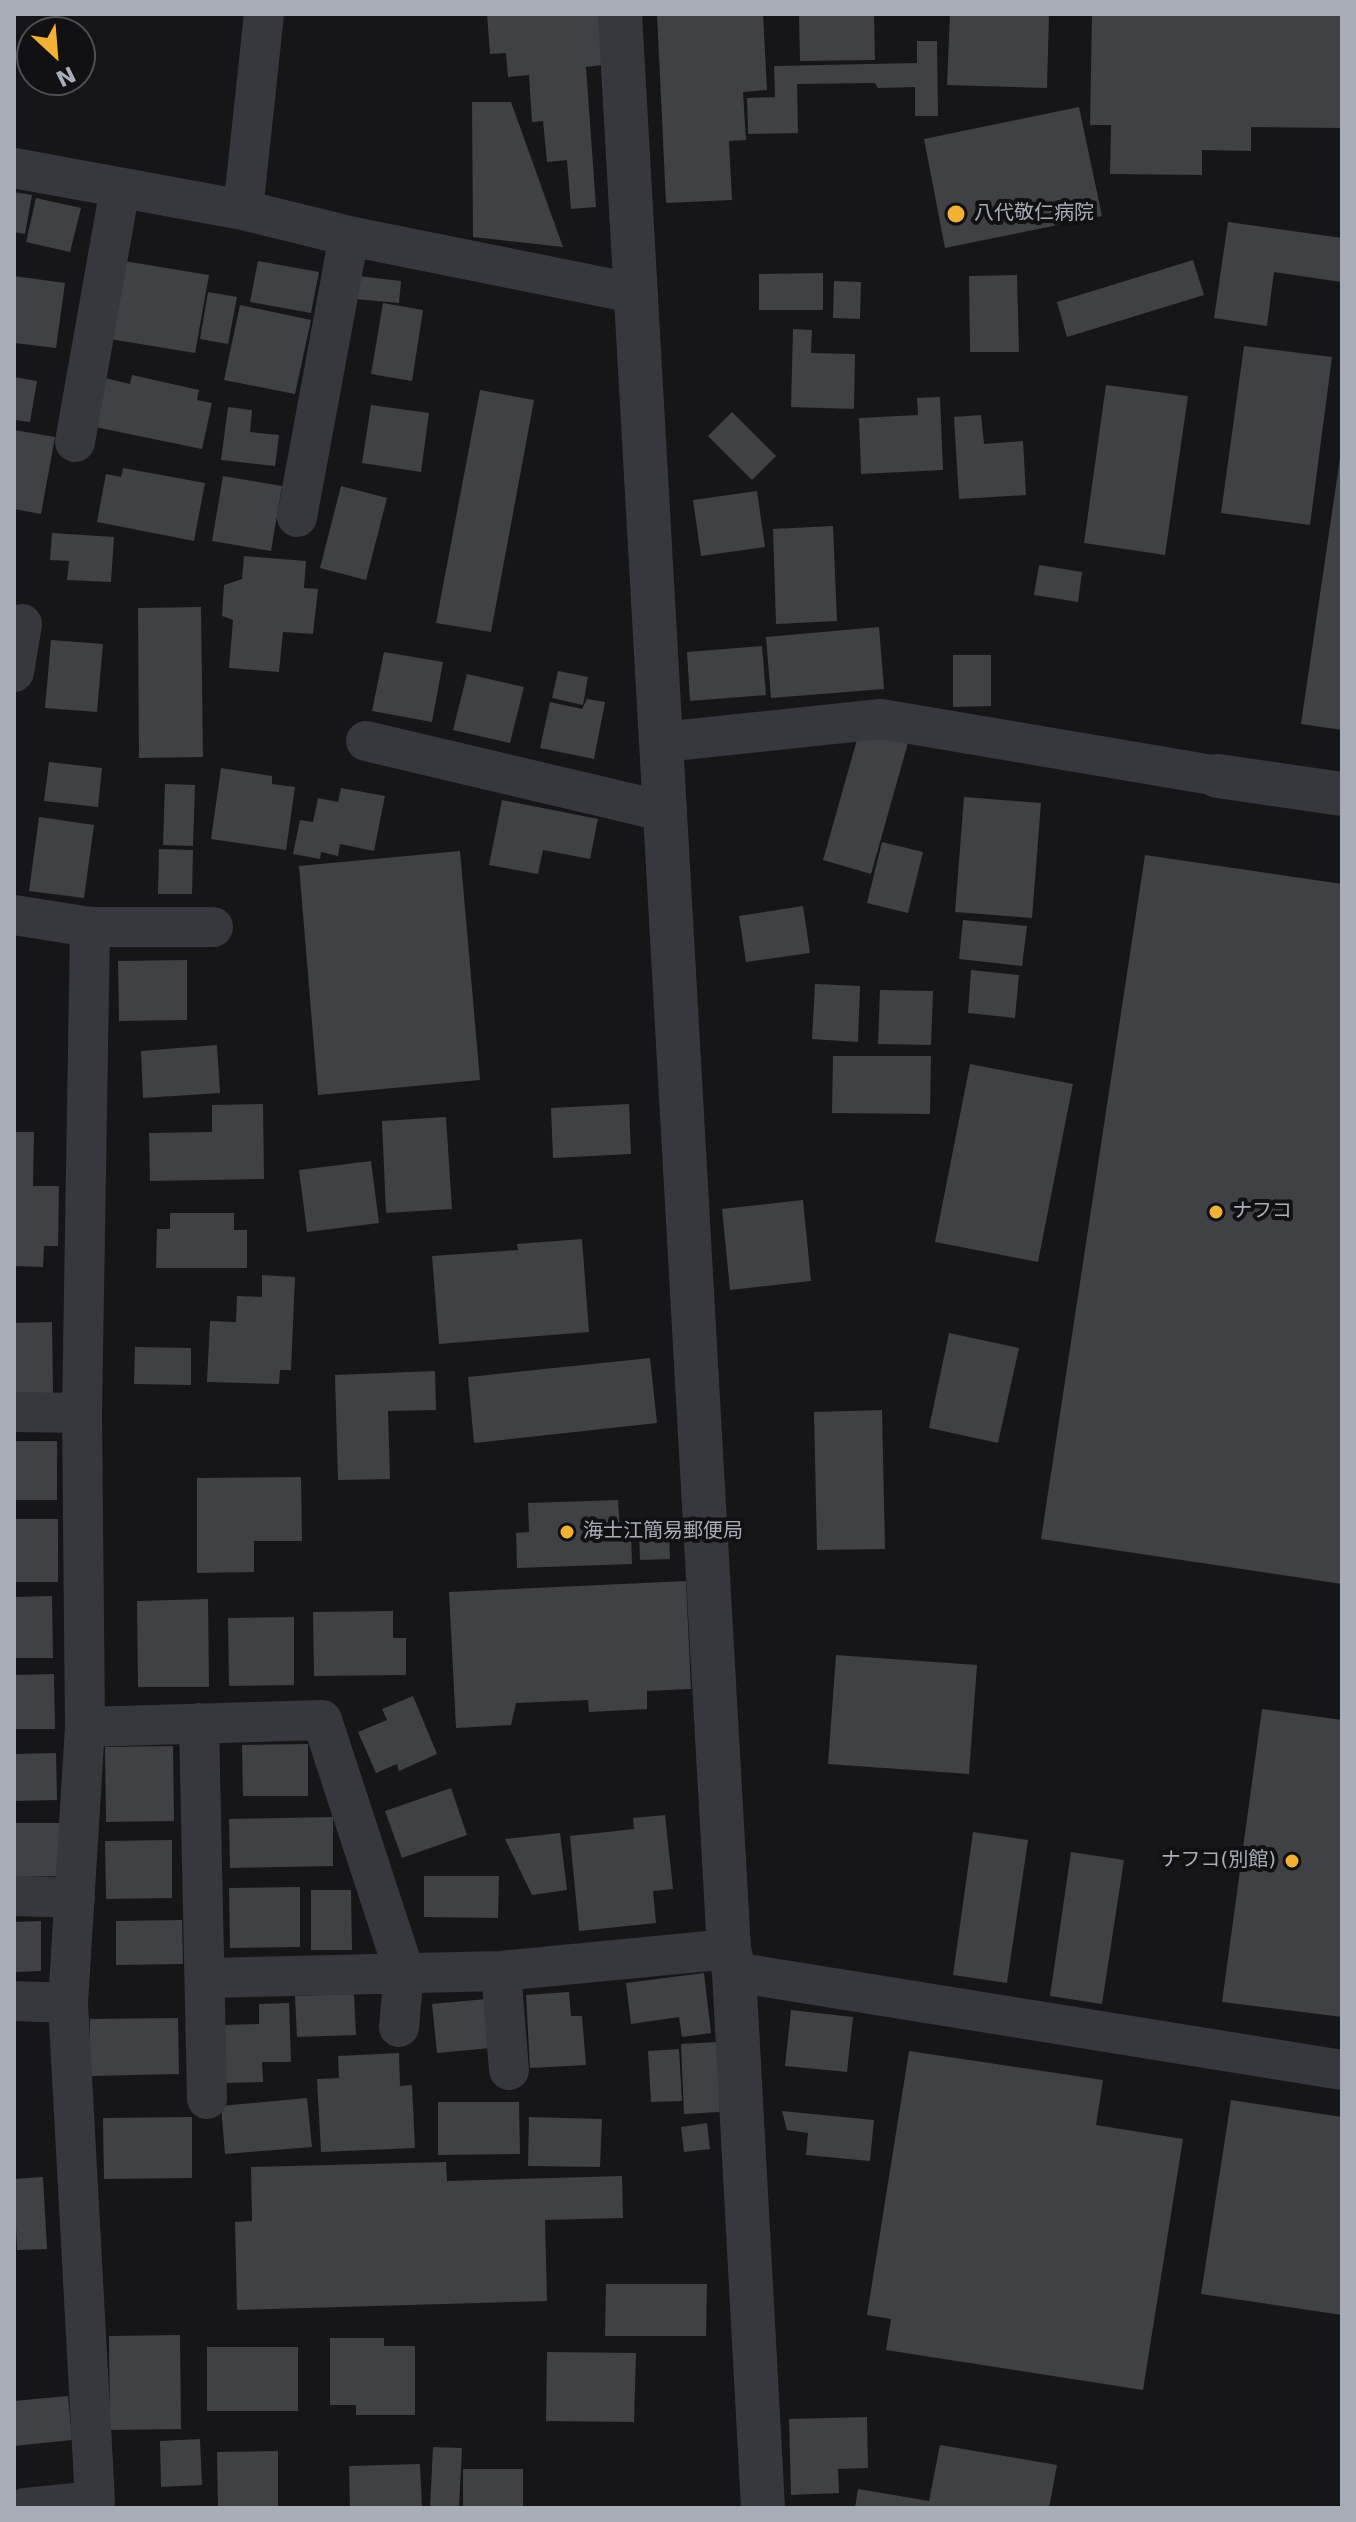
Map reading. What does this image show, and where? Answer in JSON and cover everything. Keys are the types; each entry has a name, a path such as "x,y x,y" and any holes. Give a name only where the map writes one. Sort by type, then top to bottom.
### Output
{"street":[{"path":"243,210 264,14"},
{"path":"620,14 763,2508"},
{"path":"14,168 243,210 349,236 638,294"},
{"path":"75,442 120,188"},
{"path":"297,517 349,236"},
{"path":"14,672 22,624"},
{"path":"663,742 881,719 1342,794"},
{"path":"366,741 667,812"},
{"path":"14,915 90,927 213,927"},
{"path":"25,2508 95,2501 68,2003 85,1727 82,1413 90,927"},
{"path":"14,1412 82,1413"},
{"path":"85,1727 322,1720 404,1971 399,2027"},
{"path":"199,1723 207,1978 207,2099"},
{"path":"14,1896 75,1898"},
{"path":"207,1978 501,1971 731,1961 1342,2070"},
{"path":"501,1971 509,2070"},
{"path":"14,2001 68,2003"}],"building":[{"path":"487,14 599,14 603,65 586,67 596,207 571,209 567,160 547,162 543,121 532,122 529,75 508,77 506,53 490,54"},
{"path":"657,14 763,14 767,90 743,92 746,140 729,141 732,200 666,203"},
{"path":"799,14 874,14 875,60 800,61"},
{"path":"950,14 1049,14 1047,88 947,85"},
{"path":"1092,14 1342,14 1342,128 1251,127 1251,151 1202,150 1202,175 1110,174 1111,125 1090,125"},
{"path":"917,41 937,41 938,116 915,116 915,87 878,88 875,83 797,84 798,133 748,134 747,98 775,97 774,66 917,63"},
{"path":"472,102 511,102 563,247 473,237"},
{"path":"1079,107 1102,216 945,248 924,139"},
{"path":"14,192 32,195 25,234 14,232"},
{"path":"36,198 81,208 70,252 26,242"},
{"path":"1228,222 1342,238 1341,282 1274,272 1267,326 1214,318"},
{"path":"1193,260 1204,295 1067,337 1057,302"},
{"path":"124,261 209,275 195,353 110,339"},
{"path":"258,261 319,272 311,313 250,302"},
{"path":"823,273 823,310 759,310 759,274"},
{"path":"1017,275 1019,352 970,352 969,276"},
{"path":"14,276 65,283 56,348 14,343"},
{"path":"358,276 401,281 399,303 355,299"},
{"path":"834,281 861,282 860,319 833,318"},
{"path":"208,292 237,297 228,344 200,339"},
{"path":"383,303 423,310 412,381 371,374"},
{"path":"240,305 311,320 295,394 224,380"},
{"path":"793,329 812,330 811,353 855,354 854,409 791,407"},
{"path":"1244,346 1332,357 1310,525 1221,513"},
{"path":"132,375 199,390 197,400 212,403 202,449 95,427 105,378 130,384"},
{"path":"14,377 37,381 30,422 14,420"},
{"path":"1106,385 1188,396 1165,555 1084,543"},
{"path":"480,390 534,400 491,632 436,623"},
{"path":"940,397 943,470 861,474 859,418 918,415 917,398"},
{"path":"371,405 429,413 421,472 362,463"},
{"path":"228,407 252,410 250,432 279,435 275,466 221,460"},
{"path":"732,412 776,456 752,480 708,436"},
{"path":"981,415 984,444 1023,441 1026,495 959,499 954,417"},
{"path":"14,430 55,437 41,514 14,509"},
{"path":"1342,458 1342,730 1301,724"},
{"path":"123,468 205,483 194,541 97,522 106,474 121,477"},
{"path":"223,476 282,486 271,551 212,541"},
{"path":"341,486 387,498 366,580 320,568"},
{"path":"757,491 765,547 701,556 693,500"},
{"path":"833,526 837,621 776,624 773,529"},
{"path":"52,533 114,537 111,582 67,580 69,561 50,560"},
{"path":"244,556 306,561 304,588 318,589 313,634 283,632 279,672 229,668 233,620 222,616 224,585 242,579"},
{"path":"1039,565 1082,572 1078,602 1034,595"},
{"path":"201,607 203,757 139,758 138,608"},
{"path":"879,627 884,689 771,698 766,637"},
{"path":"51,640 103,644 97,712 45,708"},
{"path":"762,646 766,695 690,701 687,652"},
{"path":"384,652 443,662 432,722 372,711"},
{"path":"953,655 991,655 991,706 953,707"},
{"path":"558,671 588,677 583,705 552,698"},
{"path":"467,674 524,687 510,743 453,730"},
{"path":"587,699 605,702 594,759 540,748 550,702 582,709"},
{"path":"860,729 908,743 871,874 823,860"},
{"path":"49,762 102,768 98,807 44,801"},
{"path":"221,768 272,776 272,784 295,787 286,850 211,839"},
{"path":"165,784 195,785 193,846 163,845"},
{"path":"341,788 385,796 374,851 340,844 338,856 321,852 320,859 293,854 300,820 313,822 318,798 338,802"},
{"path":"964,797 1041,803 1032,918 955,912"},
{"path":"502,800 598,819 590,859 543,850 538,874 489,865"},
{"path":"39,817 94,825 84,898 29,891"},
{"path":"882,842 923,852 908,913 867,903"},
{"path":"159,849 193,850 192,894 158,894"},
{"path":"460,851 480,1080 318,1095 299,866"},
{"name":"ナフコ","path":"1145,855 1342,884 1342,1584 1041,1539"},
{"path":"803,906 810,953 746,962 739,916"},
{"path":"963,920 1027,926 1022,966 959,959"},
{"path":"187,960 187,1020 119,1021 118,961"},
{"path":"971,970 1019,975 1015,1018 968,1013"},
{"path":"815,984 860,986 858,1042 812,1039"},
{"path":"880,990 933,991 931,1045 878,1044"},
{"path":"217,1045 220,1093 143,1098 141,1051"},
{"path":"833,1056 931,1056 930,1114 832,1113"},
{"path":"970,1064 1073,1084 1038,1262 935,1242"},
{"path":"263,1104 264,1179 150,1181 149,1133 212,1132 212,1105"},
{"path":"629,1104 631,1154 553,1158 551,1108"},
{"path":"446,1117 452,1209 386,1213 382,1121"},
{"path":"14,1132 34,1132 33,1186 59,1186 58,1246 44,1246 43,1267 14,1266"},
{"path":"371,1161 379,1223 307,1232 299,1170"},
{"path":"803,1200 811,1281 730,1290 722,1209"},
{"path":"170,1213 234,1213 234,1230 247,1230 247,1268 156,1268 157,1229 170,1229"},
{"path":"582,1239 589,1332 439,1344 432,1256 518,1250 517,1244"},
{"path":"262,1275 295,1277 291,1370 280,1370 279,1384 207,1382 210,1321 236,1322 237,1296 262,1297"},
{"path":"52,1322 53,1393 14,1394 14,1323"},
{"path":"949,1333 1019,1348 998,1443 929,1428"},
{"path":"135,1347 191,1348 191,1385 134,1384"},
{"path":"650,1358 657,1423 474,1443 468,1377"},
{"path":"435,1371 436,1410 388,1411 390,1479 338,1480 335,1375"},
{"path":"882,1410 885,1549 817,1550 814,1412"},
{"path":"14,1441 57,1441 57,1500 14,1500"},
{"path":"301,1477 302,1541 254,1541 254,1572 197,1573 197,1478"},
{"path":"618,1500 620,1531 631,1531 632,1564 517,1568 516,1533 529,1532 528,1503"},
{"path":"14,1519 58,1519 58,1582 14,1582"},
{"path":"669,1532 670,1559 640,1560 639,1533"},
{"path":"686,1581 691,1689 647,1691 647,1709 589,1712 588,1700 516,1703 511,1725 456,1728 449,1592"},
{"path":"52,1596 53,1658 14,1658 14,1597"},
{"path":"208,1599 209,1687 138,1687 137,1601"},
{"path":"393,1611 393,1638 406,1638 406,1675 314,1676 313,1612"},
{"path":"294,1617 294,1685 229,1686 228,1618"},
{"path":"836,1655 977,1665 969,1774 828,1764"},
{"path":"54,1674 55,1729 14,1729 14,1675"},
{"path":"413,1696 437,1754 399,1771 397,1764 376,1773 358,1732 387,1720 382,1709"},
{"name":"ナフコ(別館)","path":"1262,1709 1342,1720 1342,2017 1222,2002"},
{"path":"308,1744 308,1796 243,1796 242,1745"},
{"path":"173,1746 174,1821 106,1822 105,1747"},
{"path":"56,1753 57,1800 14,1801 14,1754"},
{"path":"451,1788 467,1835 402,1858 385,1811"},
{"path":"665,1815 673,1889 653,1891 656,1923 579,1931 570,1836 634,1829 633,1818"},
{"path":"333,1817 333,1866 230,1868 229,1819"},
{"path":"14,1823 64,1823 65,1876 14,1877"},
{"path":"973,1832 1028,1840 1007,1983 953,1975"},
{"path":"560,1833 567,1890 532,1895 505,1839"},
{"path":"172,1840 172,1898 106,1899 105,1841"},
{"path":"1071,1852 1124,1860 1102,2004 1050,1996"},
{"path":"424,1876 499,1876 498,1918 424,1917"},
{"path":"300,1887 300,1947 230,1948 229,1888"},
{"path":"311,1890 351,1890 352,1950 311,1950"},
{"path":"182,1920 183,1964 116,1965 116,1921"},
{"path":"41,1921 41,1971 14,1972 14,1922"},
{"path":"704,1973 711,2033 682,2037 679,2017 631,2024 626,1983"},
{"path":"569,1992 571,2016 582,2016 586,2065 530,2068 526,1995"},
{"path":"354,1994 356,2035 297,2037 295,1996"},
{"path":"487,1999 491,2048 437,2053 432,2004"},
{"path":"289,2003 291,2062 262,2062 263,2082 226,2083 224,2025 259,2024 259,2004"},
{"path":"791,2010 853,2017 847,2072 785,2066"},
{"path":"178,2018 179,2074 90,2076 90,2019"},
{"path":"717,2042 720,2112 684,2114 681,2044"},
{"path":"679,2049 682,2101 651,2102 648,2051"},
{"path":"909,2051 1103,2080 1096,2125 1183,2139 1143,2390 886,2350 891,2319 867,2315"},
{"path":"399,2053 400,2086 412,2085 415,2148 321,2152 317,2079 339,2078 338,2056"},
{"path":"307,2098 312,2147 225,2154 221,2106"},
{"path":"1231,2100 1342,2117 1342,2315 1201,2294"},
{"path":"438,2102 519,2102 520,2154 438,2155"},
{"path":"782,2111 874,2120 870,2161 806,2155 808,2133 787,2130"},
{"path":"192,2117 192,2178 104,2179 103,2118"},
{"path":"529,2117 602,2119 600,2167 528,2166"},
{"path":"707,2123 710,2149 684,2152 681,2127"},
{"path":"446,2162 447,2181 622,2176 623,2218 545,2220 547,2301 237,2310 235,2222 252,2221 251,2167"},
{"path":"43,2177 47,2249 17,2250 14,2179"},
{"path":"606,2284 707,2284 706,2336 605,2336"},
{"path":"180,2335 181,2429 110,2430 109,2336"},
{"path":"330,2338 384,2338 384,2346 415,2346 415,2415 356,2415 356,2405 330,2405"},
{"path":"207,2347 298,2347 298,2411 207,2411"},
{"path":"547,2352 636,2353 634,2422 546,2421"},
{"path":"68,2396 72,2440 14,2446 14,2401"},
{"path":"867,2417 868,2468 838,2469 839,2493 791,2495 789,2419"},
{"path":"200,2439 202,2485 161,2487 160,2441"},
{"path":"940,2445 1057,2465 1049,2508 855,2508 858,2489 929,2501"},
{"path":"433,2447 462,2448 459,2508 430,2508"},
{"path":"278,2451 278,2508 218,2508 217,2452"},
{"path":"420,2464 422,2508 350,2508 349,2466"},
{"path":"463,2469 523,2469 523,2508 463,2508"}],"place":[{"name":"八代敬仁病院","path":"956,214"},
{"name":"ナフコ","path":"1216,1212"},
{"name":"海士江簡易郵便局","path":"567,1532"},
{"name":"ナフコ(別館)","path":"1292,1861"}]}
